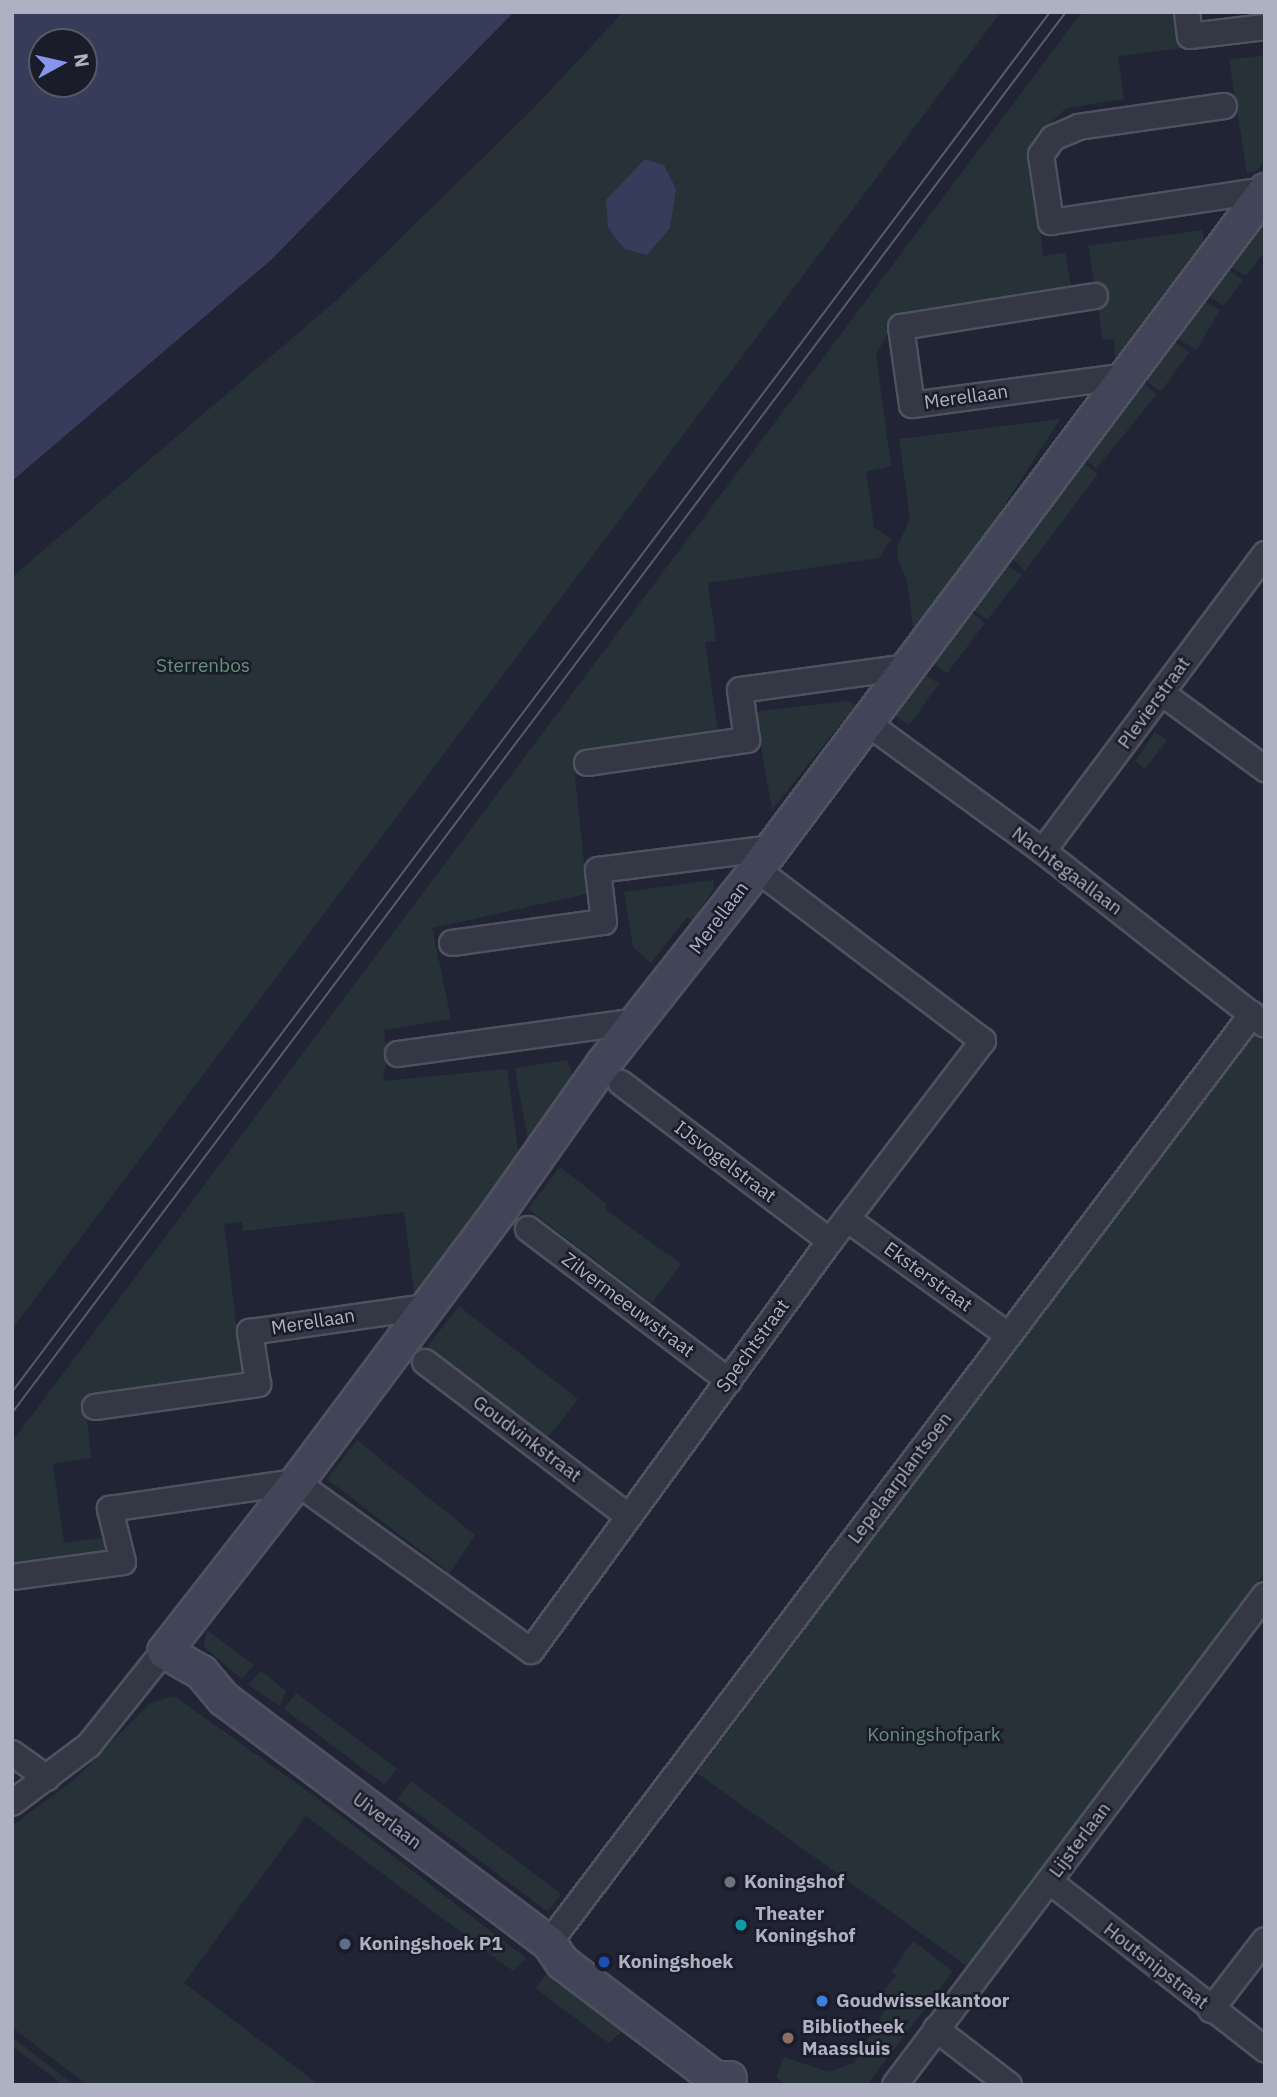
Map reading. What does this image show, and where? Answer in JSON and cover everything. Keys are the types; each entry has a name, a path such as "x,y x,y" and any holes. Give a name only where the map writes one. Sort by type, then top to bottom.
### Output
{"street":[{"path":"1187,12 1190,36 1265,27"},
{"name":"Merellaan","path":"1224,106 1079,127 1053,138 1041,155 1051,222 1265,190"},
{"name":"Merellaan","path":"164,1651 296,1482 575,1105 603,1063 640,1021 764,858 1265,190"},
{"name":"Merellaan","path":"1095,296 901,327 912,405 1126,376"},
{"name":"Plevierstraat","path":"1043,851 1163,694 1265,554"},
{"path":"587,763 747,740 740,690 907,667"},
{"path":"1163,694 1265,769"},
{"name":"Nachtegaallaan","path":"866,722 1043,851 1258,1019"},
{"name":"Merellaan","path":"452,943 604,922 598,870 764,858"},
{"name":"Spechtstraat","path":"296,1482 531,1651 830,1241 983,1041 764,858"},
{"name":"Lepelaarplantsoen","path":"549,1943 1008,1335 1258,1019"},
{"path":"398,1054 640,1021"},
{"name":"IJsvogelstraat","path":"621,1083 830,1241"},
{"name":"Eksterstraat","path":"848,1219 1008,1335"},
{"name":"Zilvermeeuwstraat","path":"528,1229 729,1381"},
{"name":"Merellaan","path":"95,1407 258,1384 250,1332 425,1307"},
{"name":"Goudvinkstraat","path":"425,1362 628,1516"},
{"path":"12,1577 124,1562 110,1509 296,1482"},
{"name":"Lijsterlaan","path":"895,2085 1265,1595"},
{"path":"12,1803 89,1745 164,1651"},
{"name":"Uiverlaan","path":"164,1651 201,1672 224,1699 549,1943 570,1950 599,1969 722,2063 733,2081"},
{"path":"12,1753 47,1778"},
{"name":"Houtsnipstraat","path":"1049,1881 1211,2010 1265,2049"},
{"path":"1211,2010 1265,1941"},
{"path":"936,2029 1009,2085"}],"green space":[{"name":"Sterrenbos","path":"623,12 1001,12 12,1329 12,577 338,299 533,109"},
{"path":"1082,12 1177,12 1182,48 1118,56 1124,99 1066,108 1032,141 1043,256 1065,253 1074,302 889,332 876,354 891,466 866,472 874,527 891,539 879,558 708,583 716,641 705,642 718,732 573,755 587,894 432,928 451,1019 384,1030 387,1055 383,1081 507,1069 520,1164 415,1299 404,1212 243,1231 242,1222 224,1224 243,1379 85,1399 91,1458 53,1464 64,1543 108,1537 110,1557 12,1570 12,1442"},
{"path":"1265,55 1264,160 1257,171 1247,173 1229,60"},
{"path":"1265,221 1265,251 1246,276 1231,267"},
{"path":"1202,230 1204,241 1115,359 1114,339 1103,340 1088,246"},
{"path":"1227,269 1243,280 1223,306 1204,292 1217,272 1222,275"},
{"path":"1199,298 1220,310 1197,350 1176,338"},
{"path":"1174,341 1189,352 1161,392 1145,381"},
{"path":"1142,382 1157,394 1096,469 1082,457"},
{"path":"1060,419 963,570 914,635 907,580 898,560 897,548 910,518 899,439"},
{"path":"1082,463 1098,474 1025,571 1011,557 1030,532 1025,528"},
{"path":"1004,564 1022,575 987,620 972,609"},
{"path":"969,611 985,623 947,673 931,661"},
{"path":"918,669 939,684 909,725 895,716 899,697"},
{"path":"848,701 856,705 772,810 756,717 760,711"},
{"path":"1155,732 1167,740 1145,769 1135,761"},
{"path":"714,880 713,890 693,921 687,917 651,963 633,947 624,892"},
{"name":"Koningshofpark","path":"1258,1026 1265,1031 1265,1573 968,1967 697,1773"},
{"path":"568,1060 573,1079 528,1142 515,1068"},
{"path":"560,1167 606,1203 606,1210 681,1264 652,1303 528,1209"},
{"path":"459,1306 578,1399 547,1439 428,1346"},
{"path":"357,1440 475,1535 447,1577 446,1570 327,1479"},
{"path":"207,1630 254,1665 242,1679 204,1647"},
{"path":"261,1671 286,1691 280,1706 248,1685"},
{"path":"296,1693 397,1769 385,1785 284,1709"},
{"path":"174,1696 320,1800 526,1958 513,1971 306,1816 184,1983 319,2085 87,2085 12,2027 12,1826 75,1779 149,1704"},
{"path":"411,1781 561,1894 548,1912 398,1799"},
{"path":"913,1941 953,1971 867,2085 786,2085 776,2077 784,2057 829,2072 854,2063 887,2007 876,1999 896,1976 892,1971"},
{"path":"548,1972 638,2039 636,2043 621,2032 609,2043 535,1988"},
{"path":"12,2037 74,2085 63,2085 12,2046"}],"water":[{"path":"12,12 514,12 271,260 12,481"},
{"path":"645,159 664,165 676,189 670,228 647,255 625,249 616,239 608,227 606,200"}],"tram line":[{"path":"12,1392 1050,12"},
{"path":"12,1413 1066,12"}],"place":[{"name":"Koningshof","path":"730,1882"},
{"name":"Theater Koningshof","path":"741,1925"},
{"name":"Koningshoek P1","path":"345,1944"},
{"name":"Koningshoek","path":"604,1962"},
{"name":"Goudwisselkantoor","path":"822,2001"},
{"name":"Bibliotheek Maassluis","path":"788,2038"}]}
